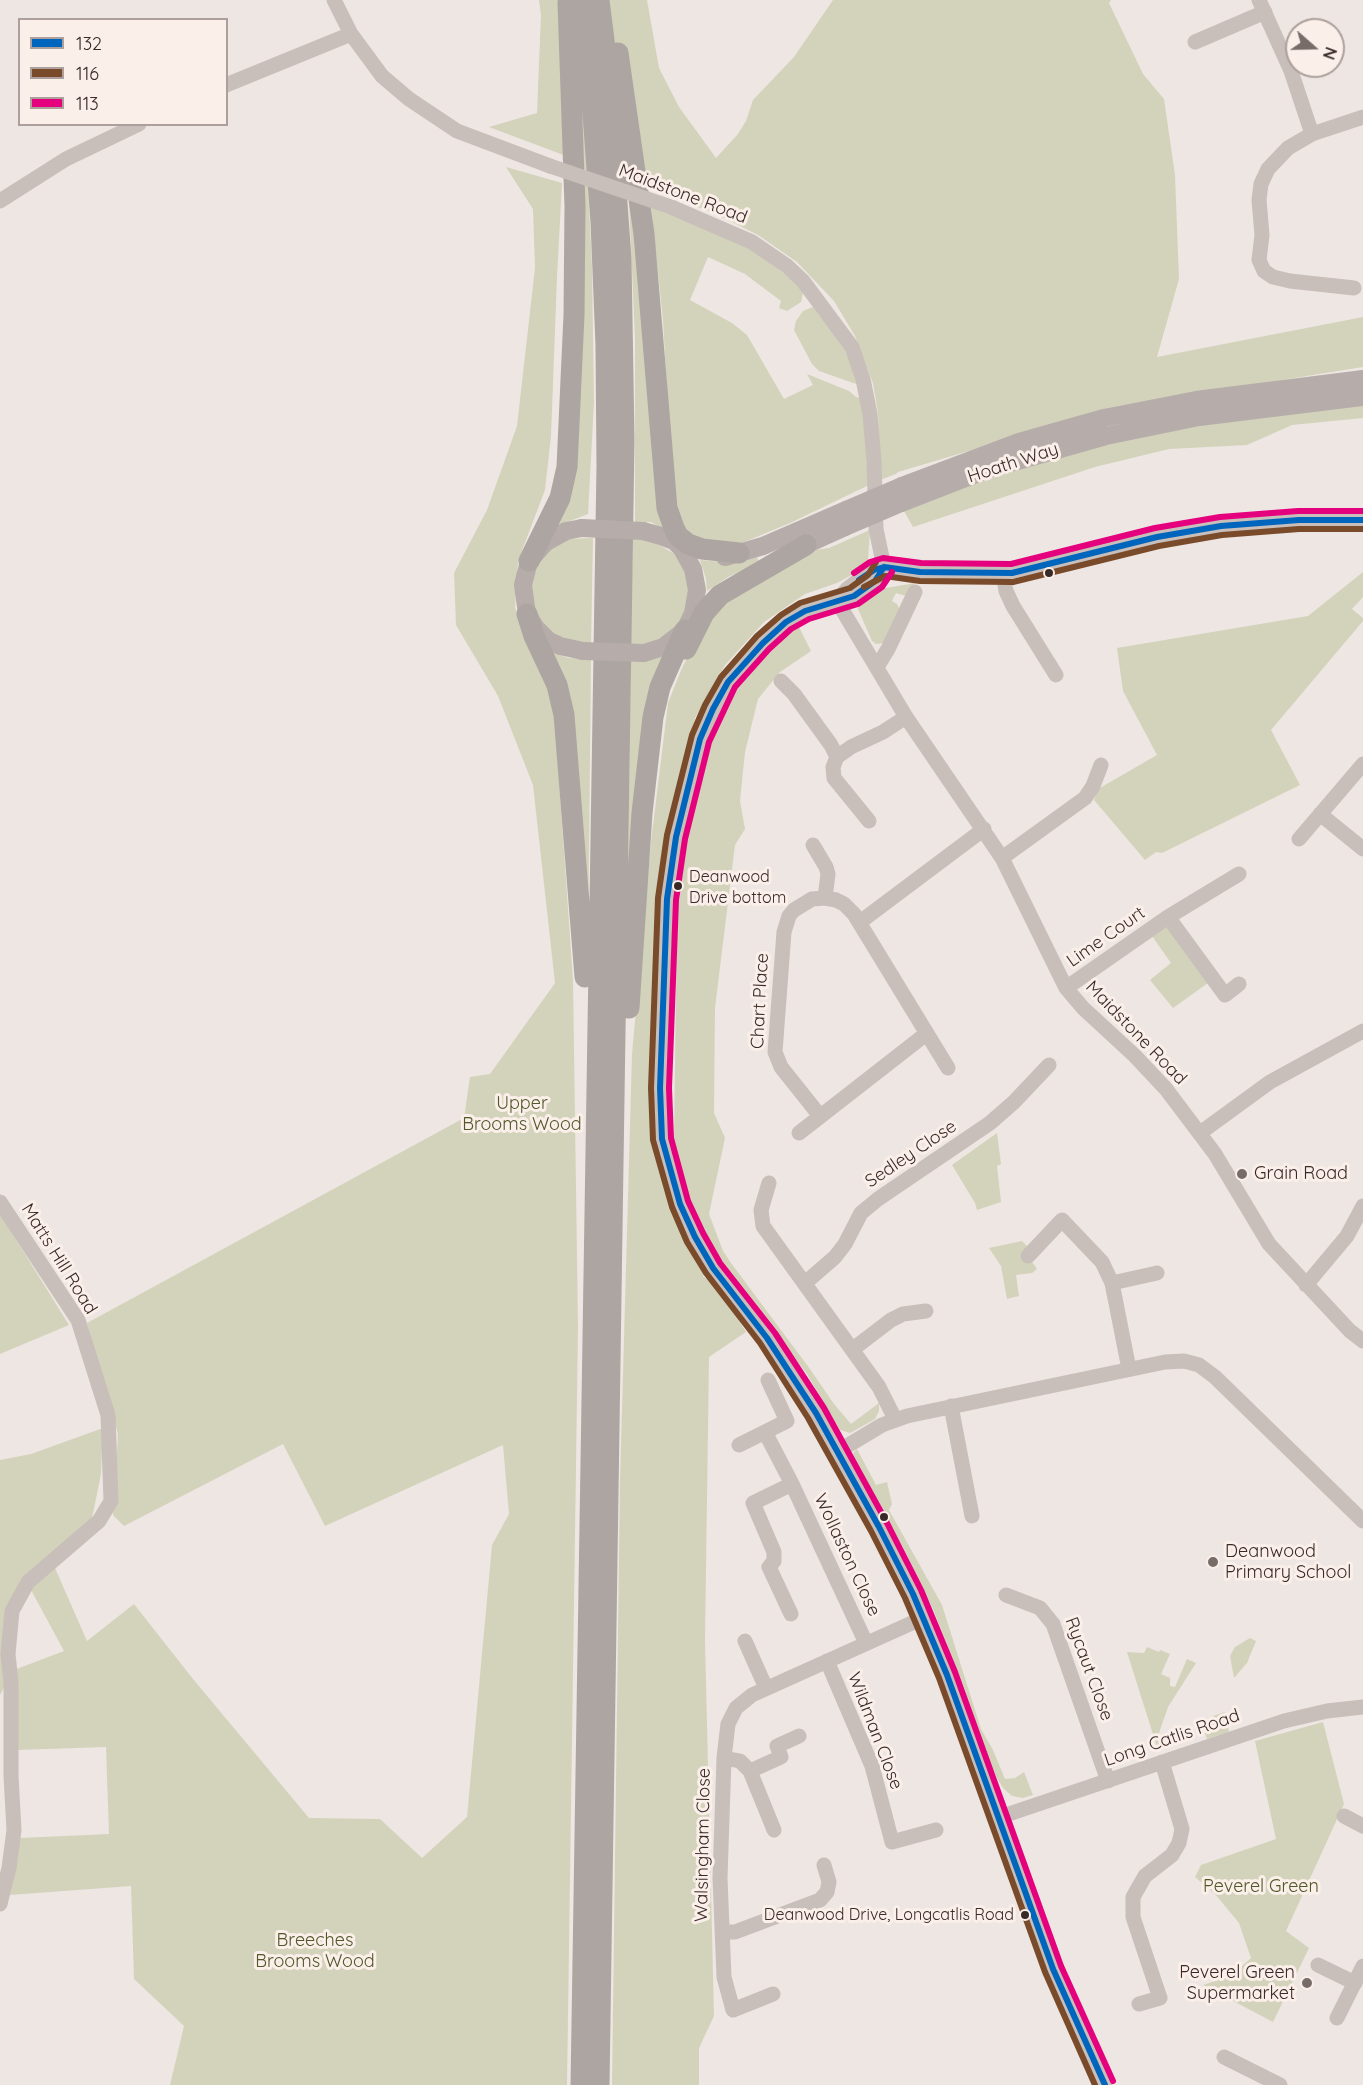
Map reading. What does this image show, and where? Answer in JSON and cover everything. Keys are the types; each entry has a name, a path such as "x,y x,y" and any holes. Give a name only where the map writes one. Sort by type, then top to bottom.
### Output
{"highway":[{"path":"598,2085 623,374 621,259 607,64 599,0"},
{"path":"606,0 614,27 645,234 665,490 670,520 678,536 688,544 702,549 739,553"},
{"path":"529,561 560,498 567,467 574,315 575,206 570,3"},
{"path":"570,3 593,110 601,222 606,345 607,465 581,2085"},
{"path":"665,490 661,509 666,527 678,545"},
{"path":"649,760 668,688 711,603 720,595 806,545"},
{"path":"527,614 534,636 557,685 564,715 584,955 588,1062 596,1090"},
{"path":"613,1134 626,1078 642,813 656,701 689,621"}],"main road":[{"name":"Hoath Way","path":"678,545 713,557 722,557 763,546 846,518 1019,442 1104,418 1206,398 1363,379"},
{"name":"Hoath Way","path":"901,495 1106,435 1198,417 1363,397"},
{"name":"Hoath Way","path":"689,621 705,598 718,586 806,545 846,518"},
{"path":"582,528 643,531 678,545 697,579 697,590 689,621 674,641 644,653 571,650 549,641 536,628 527,614 523,585 529,561 551,538 566,531 582,528"}],"street":[{"name":"Maidstone Road","path":"333,0 351,34 382,76 409,99 457,131 670,207 752,242 787,266 814,294 852,347 863,379 870,414 876,529 884,567"},
{"path":"1195,42 1262,6 1291,71 1312,134"},
{"path":"228,84 351,34"},
{"path":"1354,288 1320,286 1273,277 1264,272 1258,260 1262,235 1259,200 1265,176 1273,162 1288,148 1312,134 1363,117"},
{"path":"0,201 66,159 136,126"},
{"path":"1105,2085 1053,1969 957,1702 901,1569 789,1370 713,1268 680,1204 662,1139 660,1088 667,899 676,837 700,739 728,682 763,643 796,616 854,596 875,581 884,567 920,572 1003,573 1199,529 1263,521 1363,520"},
{"path":"1003,573 1006,591 1012,606 1056,675"},
{"path":"877,667 888,649 907,598"},
{"name":"Maidstone Road","path":"837,600 906,717 1002,858 1066,988 1146,1068 1200,1133 1269,1244 1350,1331 1363,1341"},
{"path":"781,681 794,694 831,745 837,757"},
{"path":"869,821 836,783 832,772 837,757 906,717"},
{"path":"1299,839 1363,764"},
{"path":"1002,858 1085,798 1093,786 1101,765"},
{"path":"1320,814 1363,849"},
{"path":"860,922 984,829"},
{"path":"813,845 828,874 825,898 844,904 860,922 948,1068"},
{"name":"Lime Court","path":"1066,988 1168,917 1239,874"},
{"name":"Chart Place","path":"820,1116 781,1067 776,1058 775,1045 786,924 789,916 800,905 812,899 825,898"},
{"name":"Lime Court","path":"1168,917 1225,995 1239,984"},
{"path":"1200,1133 1270,1082 1363,1030"},
{"path":"799,1133 926,1034"},
{"name":"Sedley Close","path":"805,1283 835,1257 845,1244 861,1213 990,1123 1014,1102 1049,1065"},
{"path":"769,1183 761,1210 761,1221 879,1387 896,1419"},
{"name":"Matts Hill Road","path":"0,1202 78,1320 108,1416 111,1502 99,1521 28,1582 12,1611 8,1654 11,1683 11,1776 14,1830 9,1868 0,1904"},
{"path":"1306,1285 1347,1236 1363,1206"},
{"path":"1028,1256 1062,1220 1102,1262 1112,1284 1129,1370"},
{"path":"1112,1284 1157,1273"},
{"path":"853,1349 891,1320 903,1314 926,1311"},
{"path":"837,1452 896,1419 1176,1361 1191,1363 1207,1370 1363,1521"},
{"path":"739,1445 787,1421 768,1380"},
{"path":"951,1406 972,1516"},
{"name":"Wollaston Close","path":"765,1432 792,1484 866,1643"},
{"name":"Wollaston Close","path":"791,1614 769,1567 774,1561 774,1552 753,1503 792,1484"},
{"name":"Rycaut Close","path":"1006,1594 1040,1608 1053,1624 1108,1781"},
{"name":"Walsingham Close","path":"773,1994 733,2010 724,1977 720,1878 723,1758 726,1731 736,1708 745,1698 923,1618"},
{"path":"745,1641 766,1688"},
{"name":"Wildman Close","path":"827,1661 872,1766 892,1842 936,1830"},
{"name":"Long Catlis Road","path":"997,1818 1284,1721 1327,1711 1363,1707"},
{"path":"774,1830 750,1771 781,1757 777,1746 799,1736"},
{"name":"Walsingham Close","path":"723,1758 740,1761 750,1771"},
{"path":"1139,2004 1160,1998 1133,1917 1133,1897 1145,1876 1172,1855 1179,1843 1182,1829 1162,1762"},
{"path":"1344,1816 1363,1826"},
{"name":"Walsingham Close","path":"722,1932 735,1932 820,1900 827,1892 829,1882 824,1865"},
{"path":"1318,1965 1359,1977 1337,2018"},
{"path":"1224,2057 1280,2085"}],"green space":[{"path":"539,0 647,0 659,68 679,107 716,158 738,134 746,121 753,100 794,57 833,0 1111,0 1109,3 1143,74 1164,99 1175,175 1179,279 1157,357 1363,317 1363,367 1120,406 898,472 880,480 878,413 873,383 855,336 834,301 797,262 758,235 716,214 633,182 665,530 651,522 635,522 635,338 628,180 587,164 592,266 594,402 588,514 557,526 582,162 489,127 537,113 541,15"},
{"path":"506,167 562,183 551,436 545,490 518,561 515,608 553,694 573,980 578,1327 567,2085 170,2085 184,2026 134,1979 131,1886 10,1895 20,1838 109,1834 106,1747 18,1750 14,1670 64,1651 30,1588 55,1568 87,1641 134,1604 193,1679 309,1818 380,1819 422,1858 467,1817 492,1545 509,1514 503,1445 325,1526 283,1444 124,1526 113,1515 118,1434 87,1323 464,1118 470,1077 490,1074 555,983 533,785 498,696 456,625 454,573 487,510 517,426 535,268 533,209"},
{"path":"651,207 749,246 797,284 803,293 801,302 787,311 779,308 781,301 745,274 708,257 690,300 732,323 747,335 784,399 813,385 807,374 849,391 860,398 863,405 869,485 790,523 737,545 719,547 680,530 669,426 663,320"},
{"path":"813,307 844,347 859,385 819,371 812,364 794,330 796,321 803,311"},
{"path":"1363,405 1363,418 1292,425 1247,445 1169,449 1095,467 913,527 904,511 973,484 1116,441 1202,424"},
{"path":"870,530 868,560 865,565 837,583 805,594 764,622 725,665 695,718 677,789 657,915 649,1085 652,1146 673,1207 707,1267 703,1276 717,1286 746,1332 709,1357 705,1640 714,2016 699,2048 699,2085 612,2085 620,1481 632,1054 651,842 668,703 682,668 711,611 815,550 829,548"},
{"path":"593,538 591,645 562,640 548,631 536,616 530,593 533,573 552,548 569,539"},
{"path":"633,539 651,540 678,556 685,565 691,607 672,634 647,644 630,645"},
{"path":"757,557 759,563 728,577 707,591 700,560 722,562"},
{"path":"1363,572 1363,597 1352,609 1363,618 1363,621 1271,730 1300,785 1162,853 1156,852 1145,860 1094,800 1098,789 1157,755 1123,691 1117,648 1308,616"},
{"path":"915,583 906,596 896,593 892,601 900,610 884,643 876,644 872,641 858,609 859,601 870,592"},
{"path":"798,625 811,651 780,672 758,699 745,752 740,801 745,829 735,845 715,1008 714,1113 725,1138 709,1214 723,1251 731,1263 851,1424 879,1403 879,1411 875,1419 850,1433 840,1430 807,1374 749,1297 727,1273 685,1196 674,1141 677,919 690,812 705,747 740,684 772,647"},
{"path":"546,650 568,658 591,659 588,948"},
{"path":"673,653 627,922 631,660"},
{"path":"1163,928 1169,928 1208,983 1173,1008 1150,980 1171,963 1152,936"},
{"path":"997,1133 1001,1164 997,1166 1001,1202 977,1210 952,1165"},
{"path":"0,1214 69,1325 0,1354"},
{"path":"1022,1241 1028,1247 1028,1256 1037,1269 1032,1273 1016,1275 1019,1296 1007,1299 1001,1266 989,1248"},
{"path":"103,1428 101,1474 92,1518 6,1609 6,1684 0,1695 0,1460 31,1454"},
{"path":"857,1449 876,1485 887,1482 892,1504 889,1510 942,1605 981,1729 1005,1779 1015,1778 1024,1772 1033,1795 1023,1798 1012,1796 997,1778 933,1609 905,1551 854,1458 853,1453"},
{"path":"1250,1638 1256,1641 1247,1663 1234,1678 1230,1656 1235,1647"},
{"path":"1147,1647 1170,1654 1161,1674 1170,1678 1170,1686 1175,1687 1187,1659 1196,1663 1168,1707 1159,1733 1162,1745 1157,1747 1127,1652 1144,1653"},
{"path":"1225,1712 1229,1732 1207,1739 1203,1727 1214,1722 1213,1716"},
{"name":"Peverel Green","path":"1323,1722 1344,1804 1286,1931 1309,1948 1273,2022 1203,1985 1231,1976 1251,1958 1239,1923 1215,1894 1195,1877 1201,1865 1276,1839 1255,1741"}],"transit line":[{"name":"113","path":"854,573 870,562 883,558 921,563 1011,564 1155,528 1220,517 1298,511 1363,511"},
{"name":"132","path":"859,580 874,570 884,567 920,572 1012,573 1157,537 1221,526 1299,520 1363,520"},
{"name":"116","path":"864,587 885,576 920,581 1013,582 1159,546 1222,535 1299,529 1363,529"},
{"name":"116","path":"876,562 868,575 850,588 800,603 781,615 757,636 721,677 692,735 667,835 658,898 651,1088 653,1140 672,1207 687,1242 706,1273 760,1343 808,1418 871,1531 905,1598 939,1678 1045,1972 1095,2085"},
{"name":"132","path":"884,567 875,581 854,596 805,611 786,622 763,643 728,682 700,739 676,837 667,899 660,1088 662,1139 680,1204 695,1237 713,1268 767,1338 816,1413 913,1594 947,1675 1053,1969 1105,2085"},
{"name":"113","path":"892,572 882,587 858,604 809,619 791,629 769,649 735,687 709,742 685,839 676,900 669,1088 671,1138 688,1201 703,1233 720,1263 775,1333 824,1408 921,1590 955,1672 1061,1966 1113,2081"}],"place":[{"name":"Deanwood Drive bottom","path":"678,886"},
{"name":"Grain Road","path":"1242,1174"},
{"name":"Deanwood Primary School","path":"1213,1562"},
{"name":"Deanwood Drive, Longcatlis Road","path":"1025,1915"},
{"name":"Peverel Green Supermarket","path":"1307,1983"}],"park label":[{"name":"Upper Brooms Wood","path":"522,1114"},
{"name":"Breeches Brooms Wood","path":"315,1951"}]}
